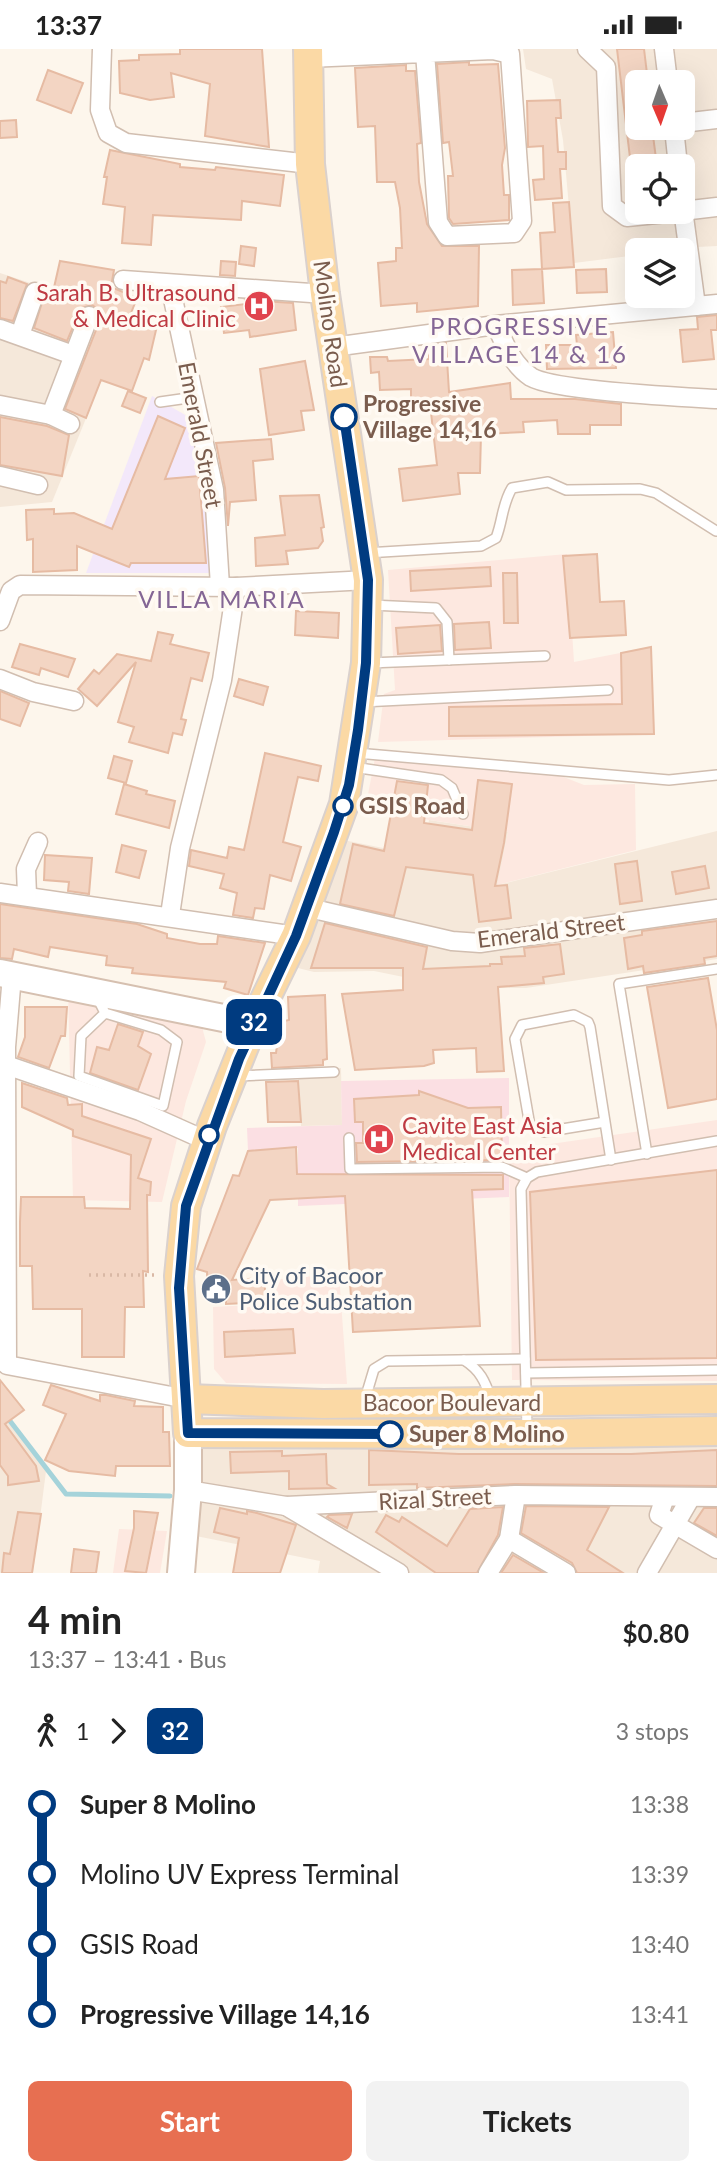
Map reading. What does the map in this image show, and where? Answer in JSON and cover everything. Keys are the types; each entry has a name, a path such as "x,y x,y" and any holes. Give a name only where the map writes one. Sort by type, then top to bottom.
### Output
{"main road":[{"name":"Molino Road","path":"186,1572 188,1433 179,1276 186,1206 232,1077 253,1024 296,936 344,804 353,760 366,663 368,593 365,553 325,294 310,164 308,53"},
{"path":"6,974 99,1001 253,1024"},
{"name":"Bacoor Boulevard","path":"187,1399 363,1404 717,1399"},
{"name":"Bacoor Boulevard","path":"188,1433 527,1434 717,1431"}],"street":[{"path":"103,49 100,110 108,133 126,143 310,164"},
{"path":"308,53 493,49 510,54 522,221 514,233 447,236 438,222 421,52"},
{"path":"587,49 606,67 612,206 625,216"},
{"path":"664,49 667,70"},
{"path":"695,122 717,119"},
{"path":"695,208 717,207"},
{"path":"683,224 696,306"},
{"path":"123,281 325,294"},
{"name":"Emerald Street","path":"170,285 214,490 228,586 222,680 180,848 170,915"},
{"path":"20,335 35,292"},
{"path":"333,347 496,325 717,304"},
{"path":"51,415 89,317"},
{"path":"496,325 512,360 533,378 587,387 717,399"},
{"path":"0,329 74,355"},
{"path":"0,405 51,415 70,424"},
{"path":"0,476 38,485"},
{"path":"0,621 11,591 20,585 228,586 368,593"},
{"path":"0,678 33,692 74,701"},
{"path":"27,895 26,869 38,842"},
{"path":"0,893 170,915 296,936"},
{"name":"Emerald Street","path":"305,907 452,941 480,943 717,909"},
{"path":"6,974 3,1138 4,1364 187,1399"},
{"path":"4,1053 207,1141"},
{"path":"188,1490 286,1506 399,1573"},
{"path":"488,1573 509,1539 516,1495"},
{"name":"Rizal Street","path":"286,1506 516,1495 717,1497"},
{"path":"665,1497 659,1514 717,1549"},
{"path":"647,1573 691,1497"},
{"path":"509,1539 566,1573"}],"lane":[{"path":"160,402 195,397"},
{"path":"365,553 481,546 496,538 502,522 503,503 512,488 548,482 566,490 640,489 656,493 716,531"},
{"path":"368,593 436,608 447,622 449,660"},
{"path":"366,663 545,656"},
{"path":"361,702 608,690"},
{"path":"353,760 669,780 717,775"},
{"path":"353,760 441,780 452,788 463,814"},
{"path":"647,1154 619,984 717,969"},
{"path":"99,1001 177,1041 163,1106 79,1076 81,1036 99,1001"},
{"path":"605,1122 544,1132 530,1126 516,1039 522,1025 574,1015 588,1022 605,1122 611,1160"},
{"path":"232,1077 334,1072"},
{"path":"349,1138 350,1169 502,1167 527,1178"},
{"path":"527,1434 521,1189 527,1178 537,1172 717,1141"},
{"path":"462,1359 474,1367 484,1380 492,1403"},
{"path":"363,1404 374,1369 387,1361 525,1359"},
{"path":"526,1373 717,1370"}],"path":[{"path":"89,1275 179,1276"}],"shaded area":[{"path":"523,49 717,49 717,246 695,247 695,238 625,238 625,257 574,263 563,140 552,79 526,69"},
{"path":"0,273 128,315 52,502 0,507"},
{"path":"152,396 194,420 208,487 209,573 86,573"},
{"path":"567,554 574,662 651,647 654,734 378,742 384,694 395,690 388,570"},
{"path":"375,758 546,770 584,785 635,784 636,850 497,885 508,832 365,810"},
{"path":"429,820 508,832 498,885 717,831 717,959 526,988 458,988 374,971 314,972 294,967 343,840 423,856"},
{"path":"68,990 191,1018 202,1027 206,1042 186,1101 162,1202 73,1200"},
{"path":"323,1068 341,1068 342,1125 301,1126 298,1077"},
{"name":"Cavite East Asia Medical Center","path":"509,1078 509,1197 298,1206 298,1148 248,1151 247,1128 342,1125 341,1081"},
{"path":"717,1120 717,1381 512,1380 509,1150"},
{"path":"339,1274 347,1384 226,1383 214,1369 213,1307 271,1304 270,1280"},
{"path":"0,1412 46,1471 33,1573 0,1573"},
{"path":"717,1431 717,1573 318,1573 320,1561 186,1534 188,1433"},
{"path":"119,1529 167,1531 160,1573 113,1573"}],"building":[{"path":"180,49 262,49 269,147 205,136 210,84 171,73 174,97 150,100 120,93 119,61 139,60 139,55 180,54"},
{"path":"617,49 644,49 647,70 625,70 625,116"},
{"path":"469,62 469,65 498,64 505,148 502,165 504,195 509,195 509,220 453,224 449,218 448,176 453,176 449,142 443,143 437,64"},
{"path":"406,65 406,71 415,71 421,143 417,144 419,182 427,224 442,246 479,246 478,306 417,312 417,303 381,306 378,263 396,261 396,248 402,248 400,208 395,182 377,182 375,126 358,127 355,68"},
{"path":"48,70 83,83 71,113 37,100"},
{"path":"560,100 561,118 556,118 558,152 566,152 566,169 560,169 562,198 535,200 533,180 544,179 543,146 528,147 527,101"},
{"path":"16,120 17,137 0,138 0,121"},
{"path":"628,140 654,140 655,154 630,154"},
{"path":"110,150 180,164 180,167 215,170 216,167 284,175 280,206 242,201 241,220 153,215 151,245 122,243 125,207 103,204 107,177 104,177"},
{"path":"569,202 574,267 542,269 540,233 555,232 553,203"},
{"path":"241,246 256,248 254,266 239,264"},
{"path":"60,261 114,270 111,287 137,298 127,323 156,330 149,360 144,358 132,391 101,380 86,418 65,409 100,320 98,309 92,305 81,308 67,341 34,328 46,290 53,292"},
{"path":"221,261 236,262 235,276 220,275"},
{"path":"542,269 544,303 513,305 512,270"},
{"path":"606,269 607,292 577,293 576,270"},
{"path":"8,277 27,284 13,321 0,318 0,281 6,283"},
{"path":"245,300 293,303 296,330 250,337 249,330 224,333 221,307 246,304"},
{"path":"717,315 717,330 711,330 714,359 683,362 680,330 698,329 697,317"},
{"path":"613,332 616,368 547,369 546,345 577,345 576,335"},
{"path":"446,343 449,392 510,383 511,399 575,399 621,404 621,425 590,425 590,434 558,434 557,420 523,422 524,432 481,434 480,473 458,473 460,494 403,501 399,469 437,465 430,404 411,406 411,389 380,390 379,372 371,373 370,357 387,357 388,361 429,359 429,346"},
{"path":"305,361 314,410 301,411 304,430 269,435 260,369"},
{"path":"128,391 146,398 140,413 122,406"},
{"path":"158,416 185,428 165,479 199,476 206,563 131,563 129,567 77,546 77,570 33,572 33,539 27,540 26,510 54,509 54,514 74,513 112,529"},
{"path":"0,417 47,426 69,435 62,476 0,465"},
{"path":"271,439 273,459 253,461 256,500 230,502 228,526 225,488 216,443"},
{"path":"319,495 324,527 321,528 323,541 318,548 286,551 288,564 256,566 255,538 285,535 280,496"},
{"path":"597,554 600,602 624,601 626,635 570,638 563,556"},
{"path":"490,567 491,586 411,591 410,571"},
{"path":"503,573 517,573 518,623 504,623"},
{"path":"296,611 339,613 338,638 295,635"},
{"path":"489,622 491,648 455,650 454,624"},
{"path":"440,625 442,651 398,654 396,628"},
{"path":"158,632 173,635 170,644 209,653 202,681 191,678 181,719 186,720 182,735 173,733 168,753 129,742 134,727 118,722 136,662 97,706 78,689 94,670 99,674 117,654 151,661"},
{"path":"20,644 75,659 68,677 41,668 39,675 12,667"},
{"path":"651,647 654,734 449,736 449,707 622,704 621,653"},
{"path":"239,679 268,687 263,705 234,696"},
{"path":"0,691 29,703 20,726 0,719"},
{"path":"265,753 321,766 318,781 298,777 283,842 301,847 291,881 270,875 264,909 255,908 253,918 233,915 237,893 220,888 224,874 189,866 191,850 227,858 229,847 244,850"},
{"path":"114,756 132,761 126,783 108,778"},
{"path":"478,780 512,784 495,886 507,885 511,918 479,922 473,875 406,867 394,916 340,904 353,844 384,851 397,781 428,785 424,823 472,830"},
{"path":"124,784 147,791 146,794 175,801 169,828 116,814"},
{"path":"122,845 146,851 139,878 116,872"},
{"path":"45,855 92,858 89,894 68,891 69,882 44,880"},
{"path":"637,861 642,901 620,904 615,864"},
{"path":"705,866 709,888 676,894 672,872"},
{"path":"0,904 137,924 167,934 167,938 200,944 217,944 218,936 265,943 248,995 224,988 226,982 132,973 133,968 106,965 107,956 50,947 48,957 14,949 12,959 0,958"},
{"path":"717,921 717,956 704,958 705,964 644,973 643,966 628,969 624,938 642,935 642,931"},
{"path":"325,923 427,947 423,969 502,964 501,957 525,956 524,948 560,944 564,974 543,977 544,983 498,987 504,1071 477,1072 476,1048 433,1050 434,1063 424,1066 355,1070 342,994 403,990 403,968 311,968"},
{"path":"708,978 717,1030 717,1099 668,1108 647,987"},
{"path":"325,995 327,1059 323,1060 323,1065 272,1068 271,1053 276,1053 279,1030 285,1029 284,1021 289,1020 288,997"},
{"path":"25,1007 67,1007 65,1036 61,1036 49,1068 18,1057 25,1037"},
{"path":"118,1024 143,1032 138,1046 151,1054 138,1090 90,1073 97,1047 109,1050"},
{"path":"298,1081 301,1122 268,1122 266,1082"},
{"path":"22,1083 67,1098 68,1105 82,1104 82,1116 151,1139 138,1178 151,1182 150,1195 147,1195 148,1272 143,1271 144,1307 125,1307 124,1357 82,1357 82,1309 33,1309 32,1266 20,1266 20,1222 21,1197 84,1197 85,1208 130,1209 131,1155 73,1136 73,1130 22,1107"},
{"path":"419,1091 468,1108 501,1107 502,1160 357,1162 356,1143 363,1143 363,1122 355,1122 354,1099 419,1095"},
{"path":"296,1147 297,1174 503,1175 503,1189 472,1190 480,1326 353,1332 345,1196 270,1200 232,1280 264,1278 266,1302 226,1304 226,1296 208,1297 207,1272 197,1269 233,1175 239,1176 248,1151"},
{"path":"717,1170 717,1358 536,1360 530,1192"},
{"path":"293,1329 295,1353 225,1357 224,1332"},
{"path":"0,1380 24,1410 5,1424 36,1466 39,1481 8,1485 8,1476 0,1465"},
{"path":"51,1385 100,1401 100,1395 106,1395 135,1401 134,1406 163,1407 163,1432 169,1432 170,1466 116,1466 115,1476 69,1471 45,1460 66,1414 43,1405"},
{"path":"369,1450 459,1454 631,1454 717,1450 717,1486 515,1484 417,1488 417,1484 369,1485"},
{"path":"282,1451 282,1456 326,1454 327,1484 334,1488 289,1489 289,1471 231,1473 230,1452"},
{"path":"526,1506 609,1507 587,1550 623,1573 577,1573 572,1563 521,1533"},
{"path":"503,1507 498,1535 477,1573 436,1573 376,1532 386,1515 399,1522 402,1517 447,1546 470,1509"},
{"path":"220,1508 247,1514 247,1511 257,1513 296,1525 280,1573 233,1573 239,1538 214,1532"},
{"path":"704,1508 717,1508 717,1536 694,1523"},
{"path":"134,1511 158,1513 146,1573 125,1571 134,1528"},
{"path":"18,1512 41,1514 32,1573 2,1573 4,1553 10,1554"},
{"path":"352,1514 347,1528 327,1517 329,1515"},
{"path":"74,1549 99,1552 96,1573 71,1573"},
{"path":"513,1555 544,1573 501,1573"}],"waterway":[{"path":"0,1408 66,1494 170,1496"}],"bus line":[{"name":"32","path":"344,417 368,580 366,663 349,785 296,936 253,1024 212,1126 186,1206 179,1276 180,1319 188,1433 390,1434"}],"place":[{"name":"Sarah B. Ultrasound & Medical Clinic","path":"259,306"},
{"name":"Progressive Village 14,16","path":"344,417"},
{"name":"GSIS Road","path":"343,806"},
{"name":"Cavite East Asia Medical Center","path":"379,1139"},
{"name":"City of Bacoor Police Substation","path":"216,1289"},
{"name":"Super 8 Molino","path":"390,1434"}],"district":[{"name":"PROGRESSIVE VILLAGE 14 & 16","path":"520,341"},
{"name":"VILLA MARIA","path":"222,600"}]}
